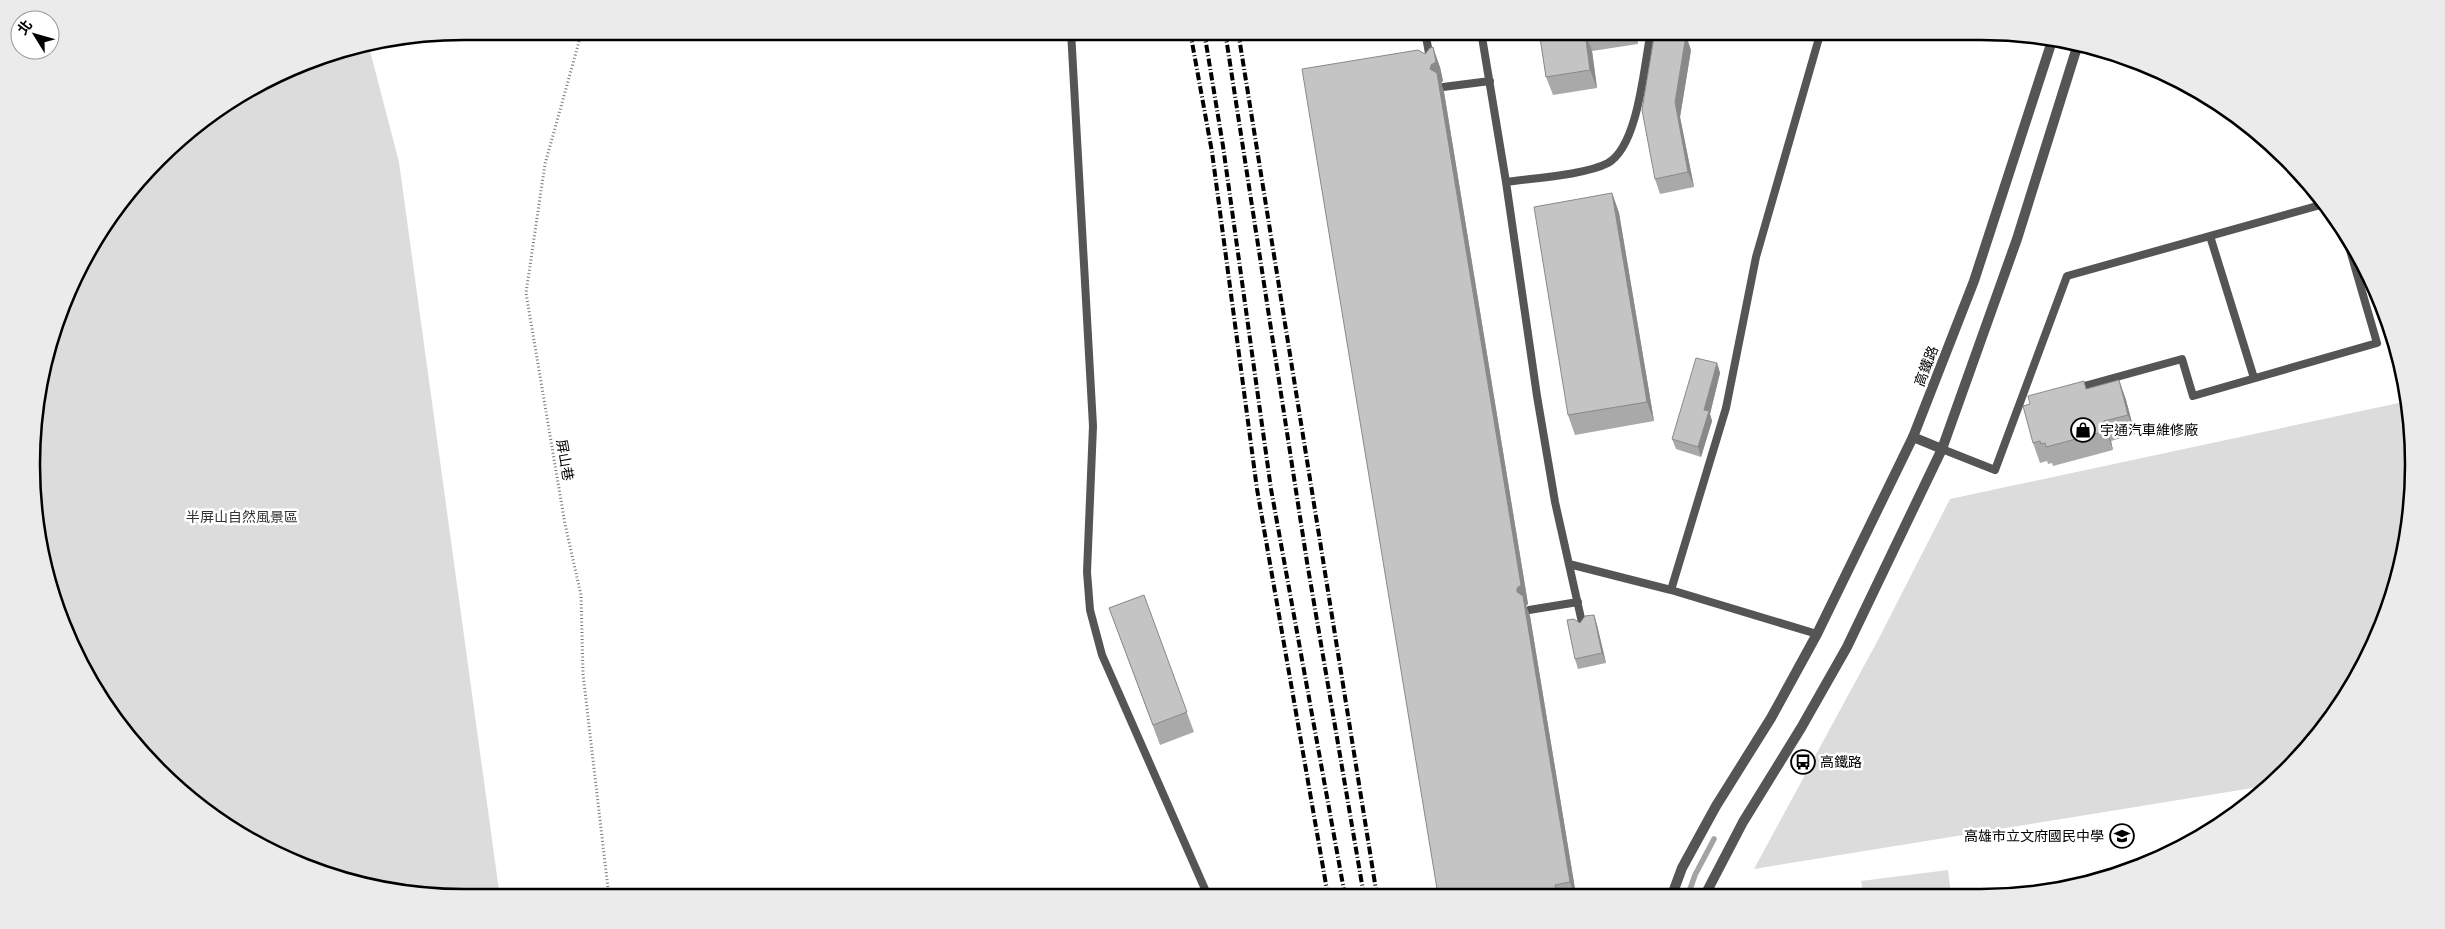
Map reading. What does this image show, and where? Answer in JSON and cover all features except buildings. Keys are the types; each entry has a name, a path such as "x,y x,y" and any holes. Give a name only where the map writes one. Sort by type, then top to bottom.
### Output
{"street":[{"name":"高鐵路","path":"1674,889 1682,868 1712,814 1771,718 1816,634 1913,437 1974,281 2050,46"},
{"path":"1708,889 1743,822 1801,728 1847,647 1942,449 2017,239 2076,51"},
{"path":"1913,437 1942,449"}],"lane":[{"path":"1072,40 1093,426 1087,572 1090,610 1102,655 1205,889"},
{"path":"1426,40 1431,68"},
{"path":"1483,40 1537,396 1555,502 1583,628"},
{"path":"1506,182 1592,169 1609,162 1622,150 1631,129 1649,40"},
{"path":"1671,590 1726,408 1756,257 1818,40"},
{"path":"1444,87 1490,80"},
{"path":"1942,449 1995,470 2067,276 2317,206"},
{"path":"2210,236 2254,378"},
{"path":"2067,391 2182,359 2193,396 2377,343 2354,263"},
{"path":"2019,404 2029,401"},
{"path":"1569,564 1671,590 1816,634"},
{"path":"1529,610 1578,602"}],"path":[{"name":"屏山巷","path":"579,40 545,164 526,293 565,524 581,595 584,674 608,889"}],"green space":[{"name":"半屏山自然風景區","path":"370,51 399,162 499,889 437,888 409,885 355,875 328,866 302,857 252,832 206,801 185,784 145,744 128,723 97,677 72,627 63,601 54,574 44,520 41,492 41,437 48,382 63,328 72,302 97,252 128,206 164,164 206,128 252,97 302,72"},
{"path":"2400,403 2405,464 2401,520 2391,574 2373,627 2348,677 2317,723 2281,765 2256,787 1754,869 1878,640 1950,499"},
{"path":"1948,870 1950,889 1862,889 1861,881"}],"waterway":[{"path":"1690,889 1695,875 1714,839"}],"railway":[{"path":"1192,40 1212,152 1257,489 1327,889"},
{"path":"1205,40 1223,146 1271,489 1344,889"},
{"path":"1226,40 1307,562 1363,889"},
{"path":"1239,40 1376,889"}],"place":[{"name":"宇通汽車維修廠","path":"2083,430"},
{"name":"高鐵路","path":"1803,762"},
{"name":"高雄市立文府國民中學","path":"2122,836"}]}
